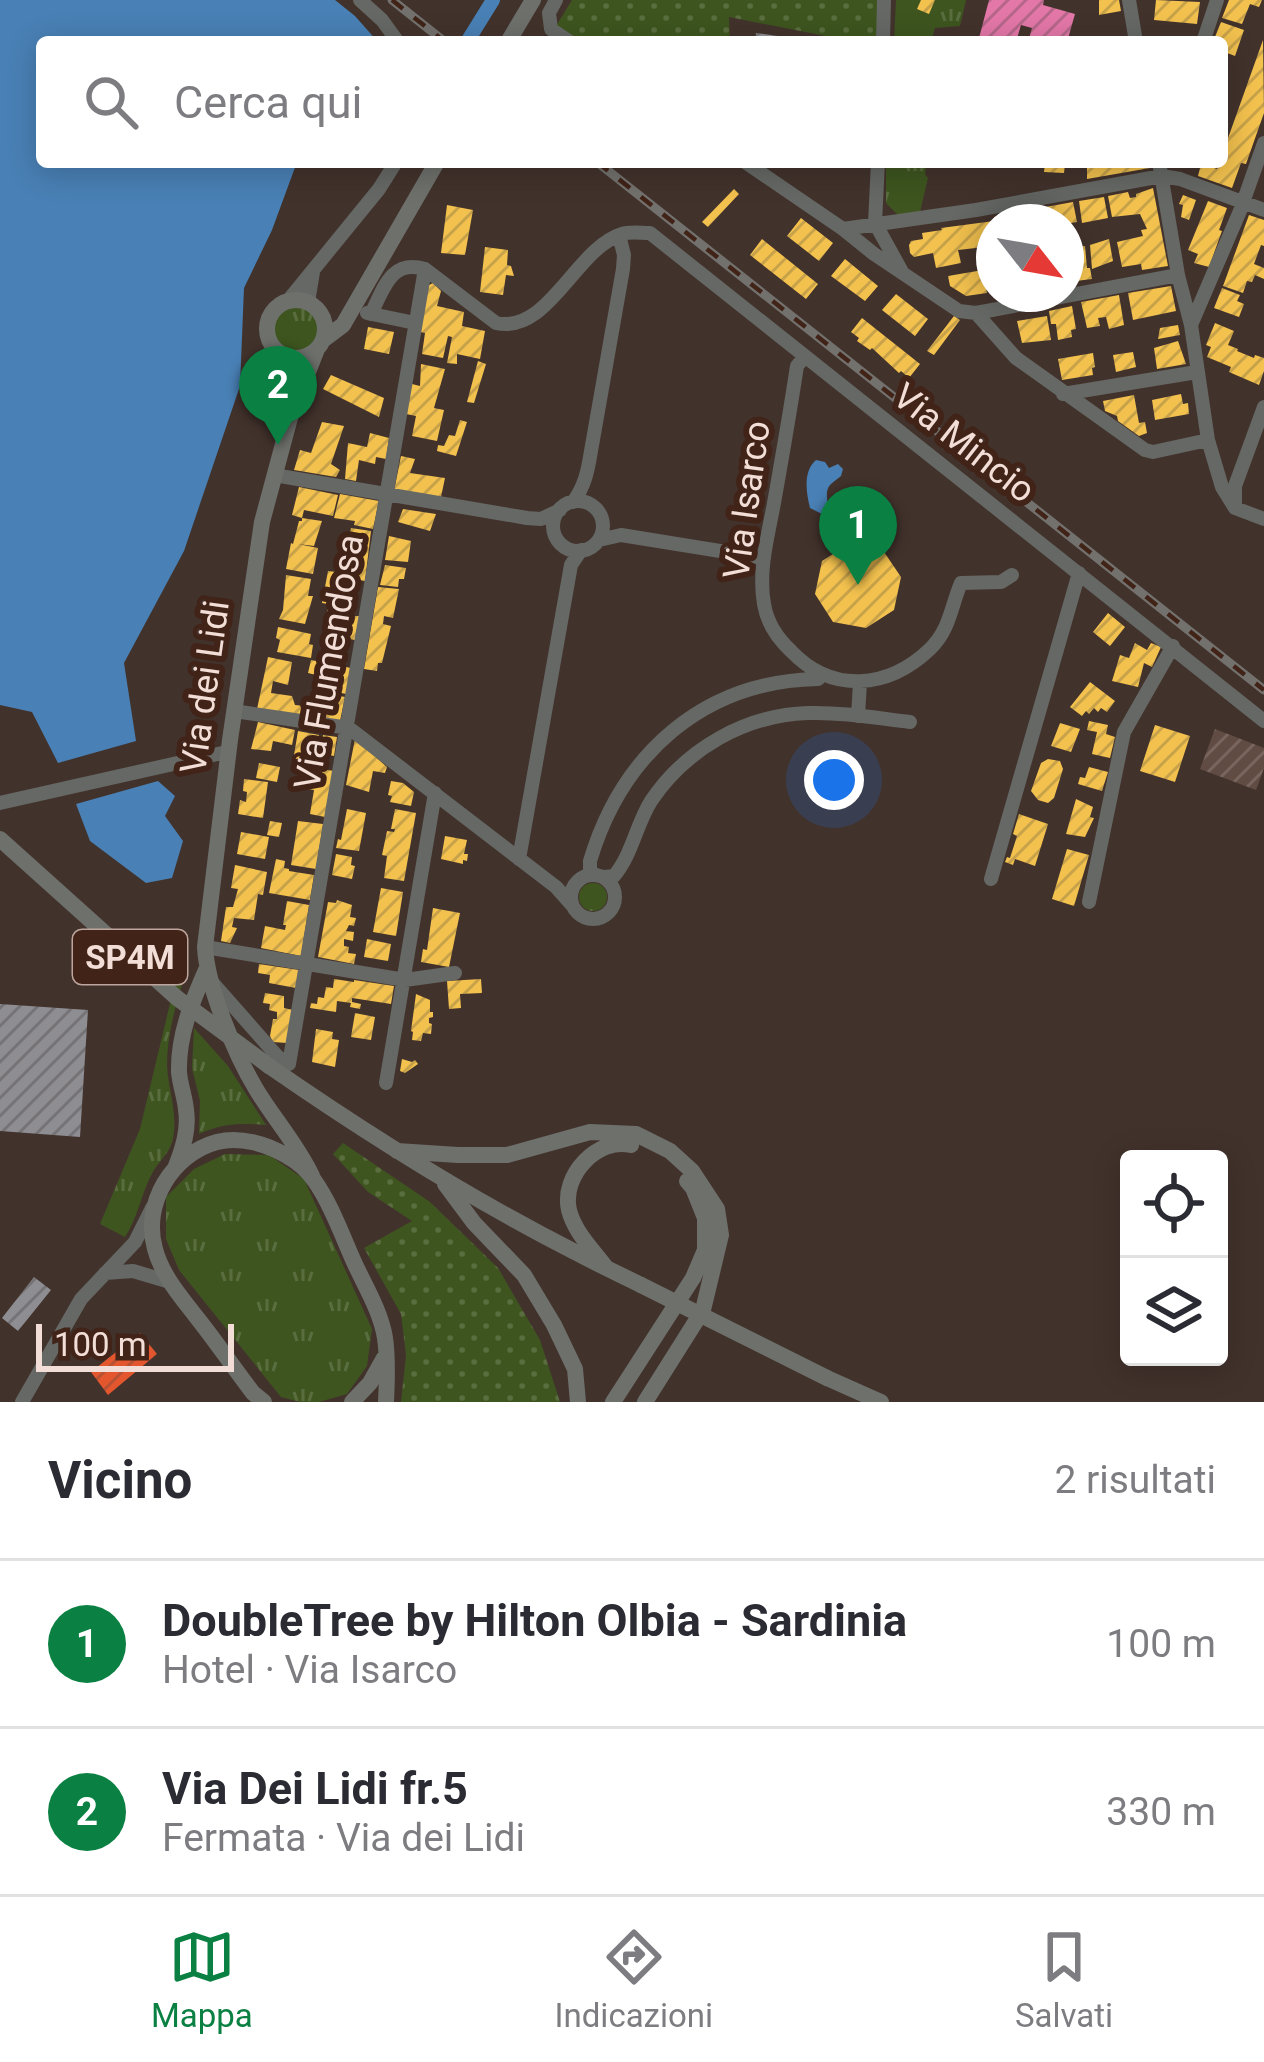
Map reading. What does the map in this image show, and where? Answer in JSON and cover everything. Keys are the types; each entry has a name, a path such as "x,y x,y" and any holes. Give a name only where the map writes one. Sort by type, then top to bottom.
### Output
{"main road":[{"path":"512,36 533,0"},
{"name":"Via dei Lidi","path":"209,976 205,947 228,756 262,522 274,475 290,418 320,344 343,325 433,168"},
{"path":"322,316 361,294"},
{"path":"286,302 308,302 322,316 325,328 320,344 297,358 280,353 270,341 268,325 274,311 286,302"},
{"name":"Via dei Lidi","path":"280,353 293,390 290,418"},
{"name":"SP4M","path":"0,838 177,998 327,1107 577,1254 880,1402"},
{"path":"209,976 188,1011 179,1070 186,1132 175,1168 154,1204 154,1246 172,1283 258,1399"},
{"path":"209,976 237,1054 326,1200 377,1312 385,1339 386,1402"},
{"path":"397,1150 507,1155 590,1132 636,1134 670,1150 692,1171 717,1209 721,1235 703,1310 645,1402"},
{"path":"175,1168 200,1149 220,1141 242,1141 266,1145 292,1158 312,1176"},
{"path":"605,1266 578,1231 567,1205 574,1177 592,1152 617,1142 664,1158 693,1187 705,1218 705,1250 693,1277 613,1402"},
{"path":"441,1178 474,1223 524,1275 575,1369 578,1402"},
{"path":"623,1402 711,1280"},
{"path":"352,1402 370,1384 385,1358"}],"street":[{"path":"360,0 393,36"},
{"path":"556,0 549,13 551,29 561,36"},
{"path":"883,36 884,0"},
{"path":"1129,0 1135,36"},
{"path":"1205,36 1217,0"},
{"path":"1191,326 1264,143"},
{"path":"286,302 392,168"},
{"path":"754,168 959,310 976,313 1178,274"},
{"path":"878,168 874,223 903,273"},
{"path":"844,229 976,210 1152,168"},
{"path":"1160,168 1208,440 1222,487 1235,508 1264,519"},
{"path":"1163,168 1264,210"},
{"name":"Via Mincio","path":"620,235 650,233 1264,721"},
{"path":"371,314 392,274 402,266 425,269 496,323 509,326 542,307 604,243 620,235 624,255 587,475 582,491 555,516 555,532"},
{"path":"308,302 315,267"},
{"name":"Via Flumendosa","path":"209,976 278,1057 290,1064 425,269"},
{"path":"348,317 364,312 415,323"},
{"path":"976,313 1016,358 1144,450 1208,440"},
{"name":"Via Isarco","path":"805,356 797,366 764,558 763,593 769,622 793,654 822,676"},
{"path":"1063,394 1197,372"},
{"path":"1235,508 1235,486 1264,407"},
{"path":"274,475 541,520 566,506 591,504"},
{"path":"519,859 571,566 601,532 601,516 591,504 587,475"},
{"path":"527,518 555,532 571,566"},
{"path":"601,532 764,558"},
{"path":"564,546 581,550"},
{"path":"992,880 1079,572"},
{"path":"234,711 349,728 542,876 575,911 587,919 600,918 607,914 615,895 609,882 590,870 590,860 614,800 661,739 722,699 822,676 860,682 897,671 934,646 953,613 961,584 1001,582 1012,575"},
{"path":"1089,902 1124,732 1173,646"},
{"path":"858,716 860,682"},
{"path":"542,876 564,881 614,876 660,790 694,755 747,725 784,715 825,713 910,722"},
{"path":"0,803 222,753 228,756"},
{"path":"386,1083 435,793"},
{"path":"572,905 571,891 579,879"},
{"path":"205,947 405,980 455,973"},
{"path":"22,1402 81,1299 135,1242 154,1204"},
{"path":"105,1273 134,1271 172,1283"}],"green space":[{"path":"572,0 881,0 878,36 826,36 729,17 730,36 571,36 556,26"},
{"path":"896,0 966,0 960,26 935,28 933,36 894,36"},
{"path":"886,168 926,168 920,212 899,216 886,203"},
{"path":"296,306 312,313 319,329 312,345 296,352 280,345 273,329 280,313"},
{"path":"593,883 603,887 607,897 603,907 593,911 583,907 579,897 583,887"},
{"path":"188,965 167,1052 173,1138 125,1237 100,1224 140,1129 179,966"},
{"path":"194,1028 228,1066 266,1125 232,1125 199,1134 200,1101 192,1068"},
{"path":"343,1143 430,1202 498,1268 540,1340 560,1402 401,1402 406,1355 401,1314 364,1248 412,1221 368,1192 333,1154"},
{"path":"225,1154 269,1155 304,1179 372,1329 367,1366 347,1394 319,1402 281,1397 179,1270 166,1239 166,1197 194,1169"}],"water":[{"path":"0,0 335,0 373,36 36,36 36,168 295,168 244,288 240,386 184,551 124,663 136,741 58,763 32,712 0,705"},
{"path":"816,460 843,469 828,489 828,508 822,514 810,508 807,495 807,476"},
{"path":"158,781 175,796 165,816 183,841 172,878 146,883 90,841 76,804"}],"building: Abitazioni":[{"path":"921,0 935,0 929,14 917,9"},
{"path":"1099,0 1119,0 1121,11 1099,15"},
{"path":"1156,0 1200,2 1197,24 1154,20"},
{"path":"1229,0 1262,0 1259,7 1250,4 1242,24 1222,18"},
{"path":"1221,22 1244,30 1235,56 1228,53 1228,36 1215,36"},
{"path":"1263,40 1264,113 1232,188 1198,176 1200,168 1228,168 1228,138"},
{"path":"1044,168 1065,168 1064,173 1044,172"},
{"path":"1087,168 1150,168 1087,179"},
{"path":"1153,188 1168,266 1122,267 1117,242 1143,236 1141,230 1147,229 1140,214 1112,217 1108,196 1128,192 1130,198 1136,197"},
{"path":"734,189 739,194 708,227 702,222"},
{"path":"1183,195 1196,200 1189,220 1181,217"},
{"path":"1104,197 1108,218 1084,223 1084,204 1079,201"},
{"path":"1208,201 1227,208 1209,267 1194,263 1198,254 1188,250"},
{"path":"447,205 473,210 465,255 441,253"},
{"path":"1249,215 1264,220 1264,246 1254,264 1264,268 1264,279 1255,275 1243,293 1223,286"},
{"path":"801,218 833,243 819,261 787,236"},
{"path":"976,223 976,248 958,250 961,263 936,268 933,253 914,257 909,245 923,239 922,233"},
{"path":"762,239 818,284 806,299 750,255"},
{"path":"1109,239 1113,261 1092,269 1090,245"},
{"path":"1084,246 1092,279 1084,280"},
{"path":"485,247 508,250 507,265 514,276 506,275 503,295 480,292"},
{"path":"845,259 878,286 865,301 831,276"},
{"path":"976,271 976,295 966,296 950,286 948,276"},
{"path":"433,283 441,291 437,306 464,312 462,326 485,331 480,359 457,354 457,364 447,363 452,337 448,336 443,358 422,354 425,333 420,332"},
{"path":"1171,286 1176,311 1133,320 1128,293"},
{"path":"1222,288 1240,295 1237,301 1244,304 1239,317 1214,308"},
{"path":"896,294 928,319 915,336 882,310"},
{"path":"1119,295 1124,325 1109,329 1106,317 1098,318 1100,326 1087,328 1084,301"},
{"path":"1049,312 1073,312 1076,329 1071,330 1072,337 1058,340 1056,324 1051,324"},
{"path":"954,316 960,320 934,355 927,351"},
{"path":"1047,316 1051,340 1022,343 1017,321"},
{"path":"862,318 920,364 909,378 857,341 851,332"},
{"path":"1215,323 1234,331 1228,345 1264,358 1259,385 1207,357 1211,347 1206,345"},
{"path":"1178,325 1180,335 1158,339 1160,328"},
{"path":"368,327 394,332 389,354 364,349"},
{"path":"1178,341 1186,364 1157,369 1154,348"},
{"path":"1133,352 1136,367 1116,372 1113,355"},
{"path":"1093,353 1093,375 1062,380 1058,359"},
{"path":"478,361 486,364 474,403 467,402"},
{"path":"421,364 445,369 434,408 444,410 437,441 412,436 416,416 406,414 412,384 420,386"},
{"path":"331,375 384,398 379,417 323,389"},
{"path":"1181,394 1189,414 1155,420 1152,400"},
{"path":"1134,395 1139,423 1145,422 1147,433 1139,436 1105,411 1103,401"},
{"path":"460,420 467,422 456,456 437,451 449,435 455,436"},
{"path":"322,422 344,426 331,464 340,470 336,477 294,470 300,450 311,453"},
{"path":"370,433 389,438 386,459 376,457 375,464 359,460 356,481 345,479 348,443 367,447"},
{"path":"401,456 415,459 410,473 445,478 441,497 394,491"},
{"path":"299,487 338,495 333,516 304,510 302,518 292,515"},
{"path":"340,494 379,501 373,529 334,518"},
{"path":"403,509 436,514 430,531 398,522"},
{"path":"302,518 322,521 314,546 298,544 318,548 313,574 286,569"},
{"path":"351,528 371,531 365,581 337,576"},
{"path":"389,536 411,541 408,562 385,560"},
{"path":"850,543 882,549 901,577 894,610 866,628 833,622 815,594 822,561"},
{"path":"385,565 406,568 398,587 380,585"},
{"path":"328,571 336,572 335,579 350,582 346,607 322,603"},
{"path":"286,575 311,579 308,596 313,596 305,624 279,619"},
{"path":"378,587 399,589 393,618 384,616 383,624 391,626 377,671 364,669"},
{"path":"328,608 360,616 355,640 323,634"},
{"path":"1108,613 1125,627 1110,646 1093,632"},
{"path":"278,627 311,634 311,658 277,652"},
{"path":"1135,643 1147,650 1151,643 1161,647 1152,667 1144,663 1138,687 1112,681 1120,655 1129,658"},
{"path":"268,657 292,662 288,685 273,681 271,693 292,696 295,705 304,706 306,696 322,698 318,719 257,709"},
{"path":"311,660 351,668 346,694 318,688 320,676 308,673"},
{"path":"1090,682 1115,701 1107,712 1094,708 1082,716 1070,707"},
{"path":"325,693 345,697 340,721 321,718"},
{"path":"1089,721 1108,725 1106,734 1115,737 1110,758 1092,754 1097,732 1087,730"},
{"path":"258,722 295,730 292,745 273,741 271,751 251,749"},
{"path":"1060,723 1080,729 1071,752 1051,746"},
{"path":"1155,725 1190,736 1175,782 1140,771"},
{"path":"298,731 319,735 316,756 301,757 300,762 293,761"},
{"path":"323,735 337,737 334,756 320,753"},
{"path":"355,739 387,767 385,773 373,771 369,792 346,785"},
{"path":"1060,761 1063,769 1048,803 1031,791 1041,763"},
{"path":"259,763 280,767 277,782 256,778"},
{"path":"1089,767 1108,772 1102,791 1078,784"},
{"path":"311,768 335,771 325,817 310,814"},
{"path":"244,779 268,782 263,818 238,814 240,800 246,802"},
{"path":"391,781 414,792 411,806 390,802"},
{"path":"1076,799 1093,807 1090,817 1094,818 1085,837 1066,834"},
{"path":"347,809 366,813 359,851 336,848"},
{"path":"395,809 416,813 404,881 384,878 387,856 382,855 387,831 395,829 391,829"},
{"path":"1019,814 1048,824 1035,866 1015,859 1013,865 1005,862 1017,836 1013,834"},
{"path":"270,821 282,823 279,837 267,835"},
{"path":"298,821 323,824 316,869 291,865"},
{"path":"241,832 269,837 265,859 237,854"},
{"path":"445,836 467,840 467,861 441,859"},
{"path":"1067,849 1089,855 1074,906 1052,899"},
{"path":"336,854 352,857 352,879 332,875"},
{"path":"276,859 285,861 289,871 314,875 310,900 269,893"},
{"path":"235,865 267,872 254,920 234,918 232,927 237,928 230,943 221,941 226,907 233,907 238,889 231,888"},
{"path":"381,888 403,892 396,936 373,932"},
{"path":"287,901 309,905 301,956 261,948 265,926 285,930"},
{"path":"328,902 352,905 350,917 356,918 346,931 354,932 353,941 344,939 348,953 356,954 354,964 318,957"},
{"path":"433,908 460,913 449,967 421,962"},
{"path":"367,939 391,944 388,961 364,957"},
{"path":"259,964 299,970 296,988 269,983 270,975 258,973"},
{"path":"334,979 394,986 391,1004 352,998 361,1004 360,1009 337,1001 336,1012 310,1008 318,997 324,998 326,987 333,988"},
{"path":"481,979 482,993 460,994 461,1008 449,1009 447,981"},
{"path":"265,993 284,996 284,1008 293,1010 287,1043 273,1042 270,1036 277,1012 263,1003"},
{"path":"416,994 430,1000 433,1012 431,1034 423,1033 421,1041 412,1040 411,1031"},
{"path":"355,1013 375,1017 371,1040 351,1037"},
{"path":"316,1029 333,1032 332,1039 339,1040 335,1067 312,1062"},
{"path":"402,1059 418,1064 405,1073 400,1071"}],"building: Negozi":[{"path":"140,1333 157,1354 108,1395 91,1372"}],"building: Sanità":[{"path":"989,0 1044,0 1043,5 1075,14 1069,36 1030,36 1032,28 1021,25 1018,36 980,36"}],"building: Industria":[{"path":"0,1004 88,1010 80,1137 0,1131"},
{"path":"34,1277 51,1290 18,1331 2,1318"}],"building: Altro":[{"path":"1215,729 1264,748 1264,768 1256,790 1200,769"}],"waterway":[{"path":"471,36 493,0"}],"railway":[{"path":"392,0 437,36"},
{"path":"605,168 1264,690"}],"place":[{"name":"Via Dei Lidi fr.5","path":"278,445"},
{"name":"DoubleTree by Hilton Olbia - Sardinia","path":"858,585"}]}
